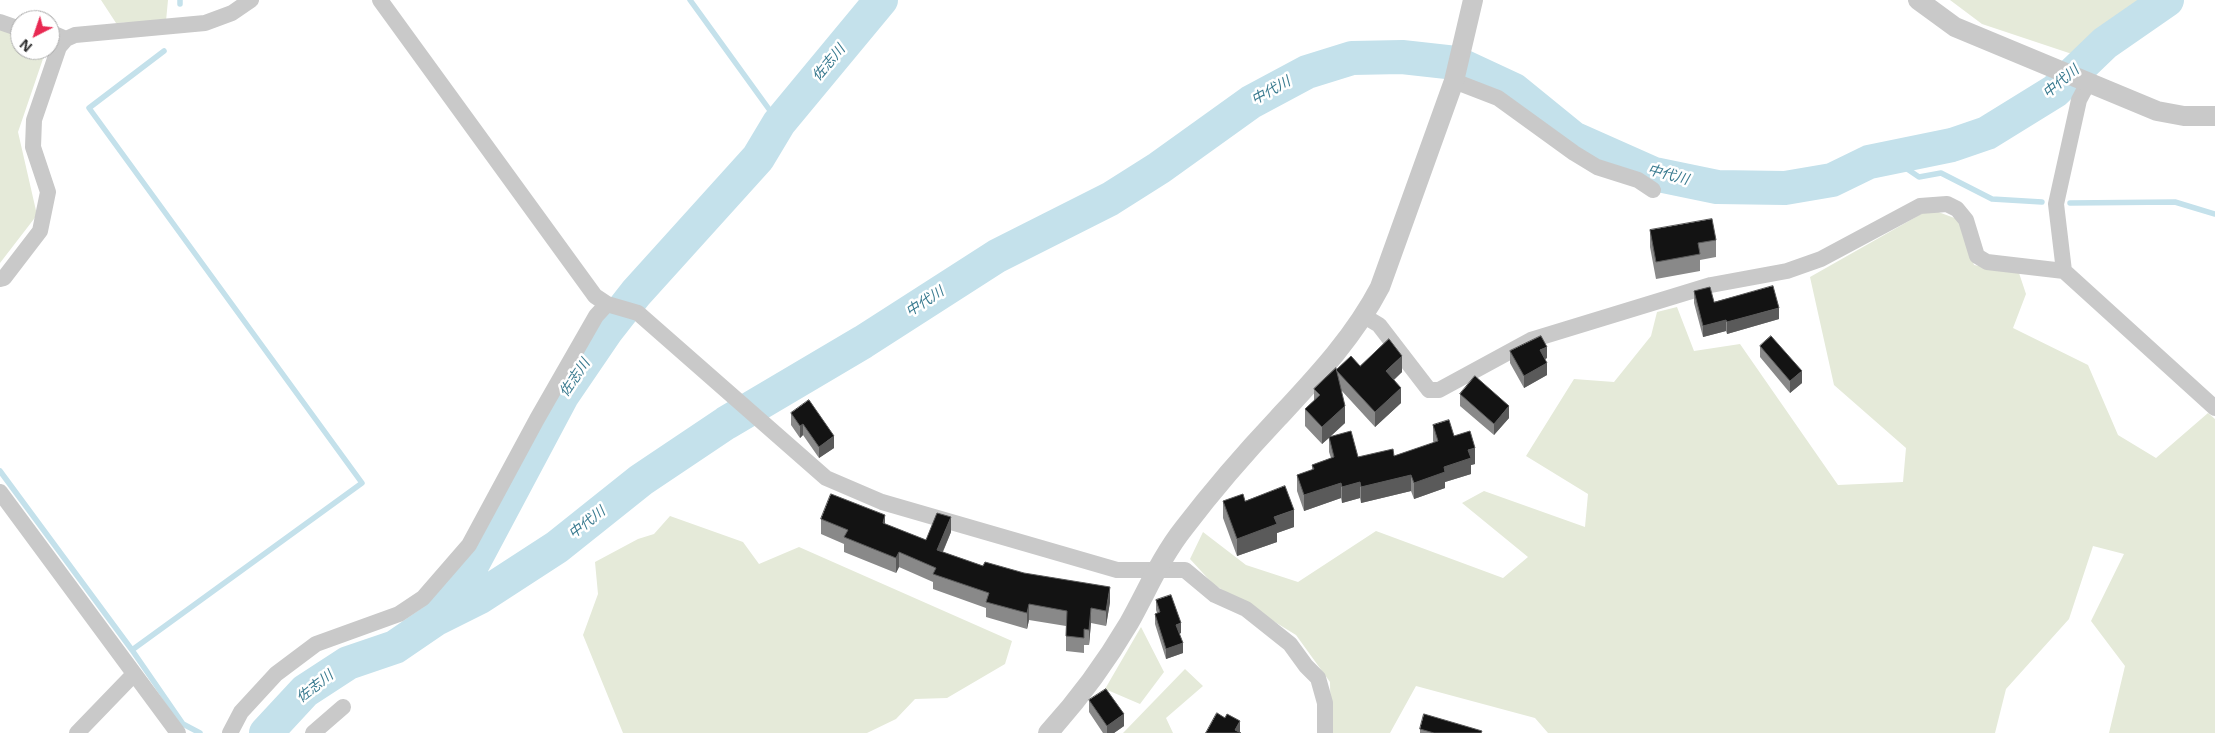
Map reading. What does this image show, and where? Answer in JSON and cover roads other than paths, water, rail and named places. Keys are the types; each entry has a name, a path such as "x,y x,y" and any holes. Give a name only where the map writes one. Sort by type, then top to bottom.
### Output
{"street":[{"path":"0,279 4,278 40,230 48,192 33,147 34,120 59,47 66,39 75,35 204,23 232,12 252,0"},
{"path":"380,0 595,296 607,304 638,313 826,478 882,502 1117,570 1185,570 1215,595 1246,609 1290,644 1306,666 1318,678 1325,702 1325,733"},
{"path":"1048,733 1077,702 1123,631 1156,570 1189,522 1243,456 1328,363 1364,316 1380,287 1454,81 1463,50 1472,0"},
{"path":"1918,0 1955,27 2157,111 2184,116 2215,116"},
{"path":"60,36 66,39"},
{"path":"1454,81 1498,98 1597,167 1638,180 1653,190"},
{"path":"2064,271 2056,204 2079,100 2088,83"},
{"path":"1364,316 1379,325 1429,390 1439,390 1531,340 1711,285 1787,271 1821,259 1920,206 1947,204 1957,209 1966,220 1977,256 1987,262 2064,271 2215,408"},
{"path":"230,733 241,712 276,674 316,644 399,614 423,598 469,545 537,419 596,316 607,304"},
{"path":"0,492 178,733"},
{"path":"77,733 134,674"},
{"path":"313,733 343,708"}],"waterway":[{"path":"690,0 779,123"},
{"name":"佐志川","path":"266,733 305,691 348,663 395,647 436,619 462,584 562,396 607,330 636,293 758,158 779,123 881,0"},
{"name":"中代川","path":"436,619 480,597 557,547 641,480 726,423 863,342 997,256 1110,199 1159,168 1251,102 1307,72 1352,58 1402,57 1456,63 1514,90 1573,138 1654,174 1717,187 1785,188 1832,180 1869,162 1952,145 1987,133 2055,91 2105,43 2167,0"},
{"path":"164,51 89,108 362,483 132,650 183,724 200,733"},
{"path":"1891,158 1919,177 1941,173 1992,199 2042,202"},
{"path":"2070,203 2175,202 2215,214"},
{"path":"0,471 132,650"}]}
